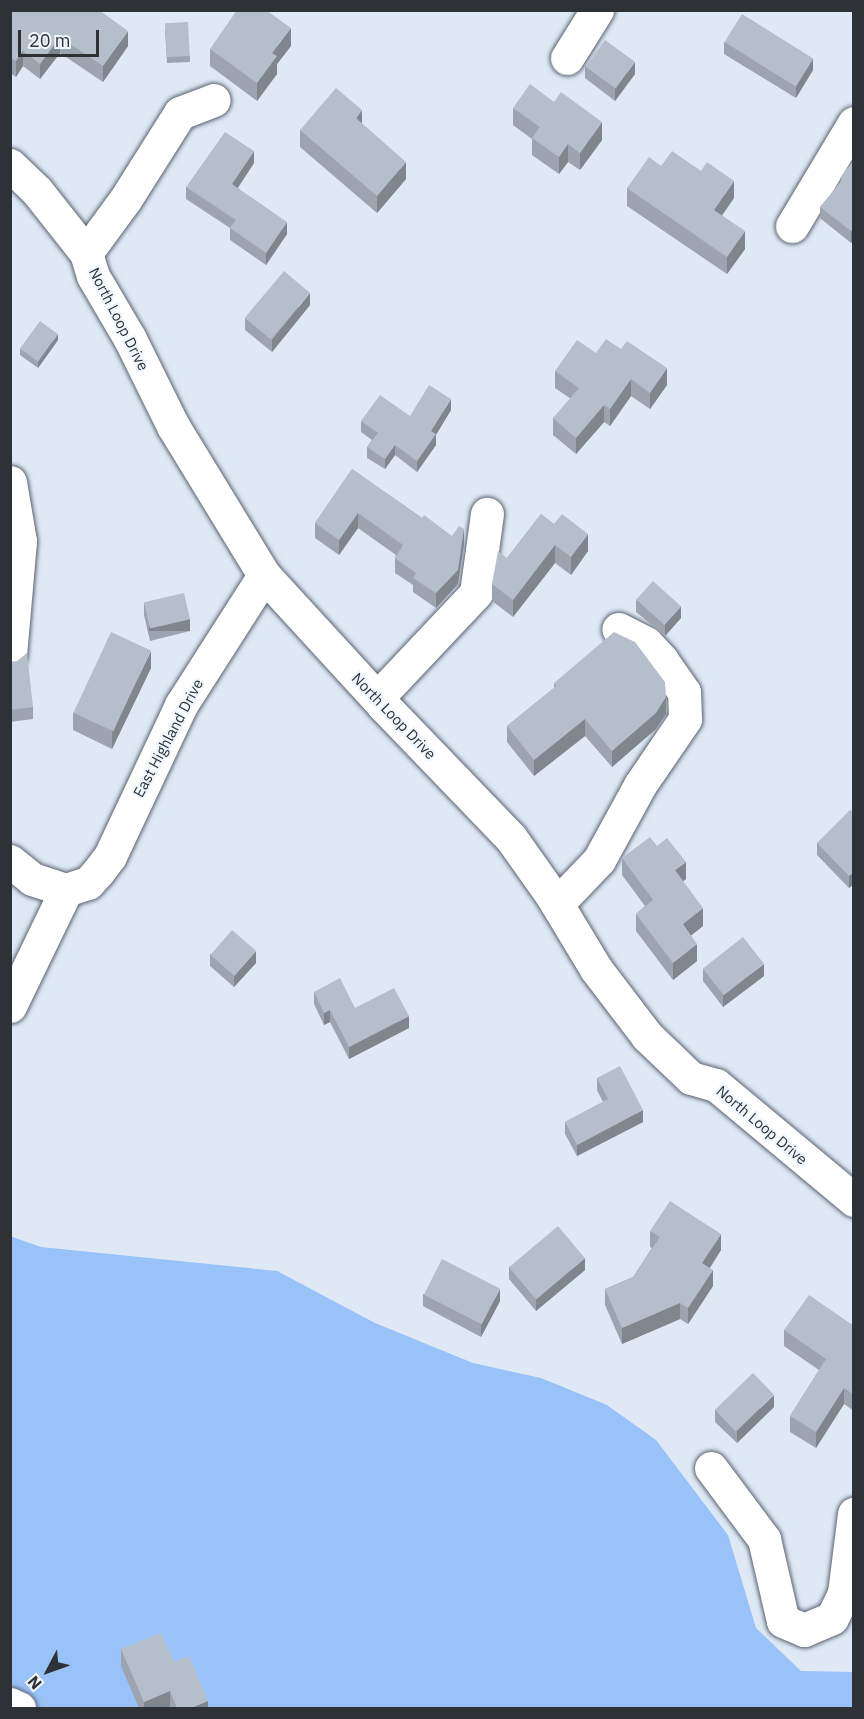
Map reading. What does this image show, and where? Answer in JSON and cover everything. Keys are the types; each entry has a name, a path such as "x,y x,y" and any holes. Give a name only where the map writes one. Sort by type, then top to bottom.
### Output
{"street":[{"path":"567,58 597,10"},
{"path":"86,253 125,200 180,113 214,100"},
{"path":"792,226 854,123"},
{"name":"North Loop Drive","path":"10,165 37,191 86,253 93,276 130,339 173,426 264,575 376,698 511,838 557,904 596,969 647,1036 691,1078 716,1085 854,1200"},
{"path":"10,482 20,541 10,656"},
{"path":"376,698 476,592 487,513"},
{"name":"East Highland Drive","path":"66,890 88,883 110,856 181,705 264,575"},
{"path":"557,904 599,860 640,785 685,719 684,692 662,660 646,643 618,629"},
{"path":"10,861 32,879 66,890 10,1006"},
{"path":"711,1468 764,1539 783,1621 804,1630 832,1618 844,1593 854,1514"},
{"path":"10,1704 19,1708"}],"shaded area":[{"path":"10,1236 41,1247 277,1271 375,1323 473,1363 541,1378 607,1405 656,1440 728,1535 756,1628 801,1671 853,1672 853,1708 11,1708"}],"building":[{"path":"10,10 99,10 128,31 103,66 60,37 40,64 23,51 16,61 10,57"},
{"path":"237,10 266,10 291,28 272,53 277,56 257,83 210,49"},
{"path":"742,14 813,59 796,86 725,42"},
{"path":"188,22 190,56 167,57 165,23"},
{"path":"605,40 635,62 616,88 586,67"},
{"path":"530,84 554,102 561,92 602,122 580,153 568,144 559,157 532,138 540,127 513,108"},
{"path":"336,88 362,110 356,118 406,162 377,196 300,130"},
{"path":"225,132 254,151 232,184 287,222 266,253 230,228 236,220 186,187"},
{"path":"672,151 701,171 707,162 734,181 714,210 745,231 727,257 627,188 649,157 661,166"},
{"path":"854,160 854,228 851,231 820,207 842,180 840,178"},
{"path":"284,271 310,293 271,340 245,318"},
{"path":"40,321 58,334 38,361 20,349"},
{"path":"606,339 621,349 627,341 667,368 650,393 631,379 610,409 604,405 576,438 553,418 579,388 555,371 577,340 596,353"},
{"path":"429,385 451,399 431,431 436,434 417,461 395,445 385,459 367,447 378,433 361,421 380,395 410,416"},
{"path":"352,469 422,518 424,515 452,536 459,526 464,529 458,570 436,593 413,578 416,573 395,558 403,545 358,513 339,540 315,523"},
{"path":"541,514 554,524 562,514 588,534 571,557 555,545 513,600 492,584 498,551 507,558"},
{"path":"653,581 681,606 665,625 636,600"},
{"path":"184,593 190,619 150,629 144,602"},
{"path":"111,632 151,651 113,731 73,713"},
{"path":"614,632 635,642 665,682 666,697 656,713 612,751 585,719 534,760 507,726 556,686 554,683"},
{"path":"27,653 33,707 10,710 10,662 17,661"},
{"path":"850,810 854,813 854,872 849,876 817,843"},
{"path":"650,837 657,846 667,838 686,862 675,870 703,908 683,924 697,944 673,963 636,914 653,900 622,858"},
{"path":"232,930 256,951 235,976 210,955"},
{"path":"743,937 764,964 724,995 703,968"},
{"path":"340,978 355,1008 394,988 409,1016 349,1047 330,1010 324,1013 314,992"},
{"path":"620,1066 643,1110 577,1145 565,1122 608,1099 597,1078"},
{"path":"670,1201 721,1234 702,1263 713,1270 688,1308 680,1303 622,1328 605,1289 633,1277 660,1237 650,1231"},
{"path":"558,1226 585,1258 536,1299 509,1267"},
{"path":"442,1259 500,1289 482,1324 424,1295"},
{"path":"809,1295 854,1326 854,1395 844,1388 816,1432 790,1416 826,1359 784,1330"},
{"path":"753,1373 774,1395 736,1431 715,1410"},
{"path":"161,1633 174,1662 189,1656 208,1701 191,1708 177,1708 170,1691 144,1702 121,1649"}]}
